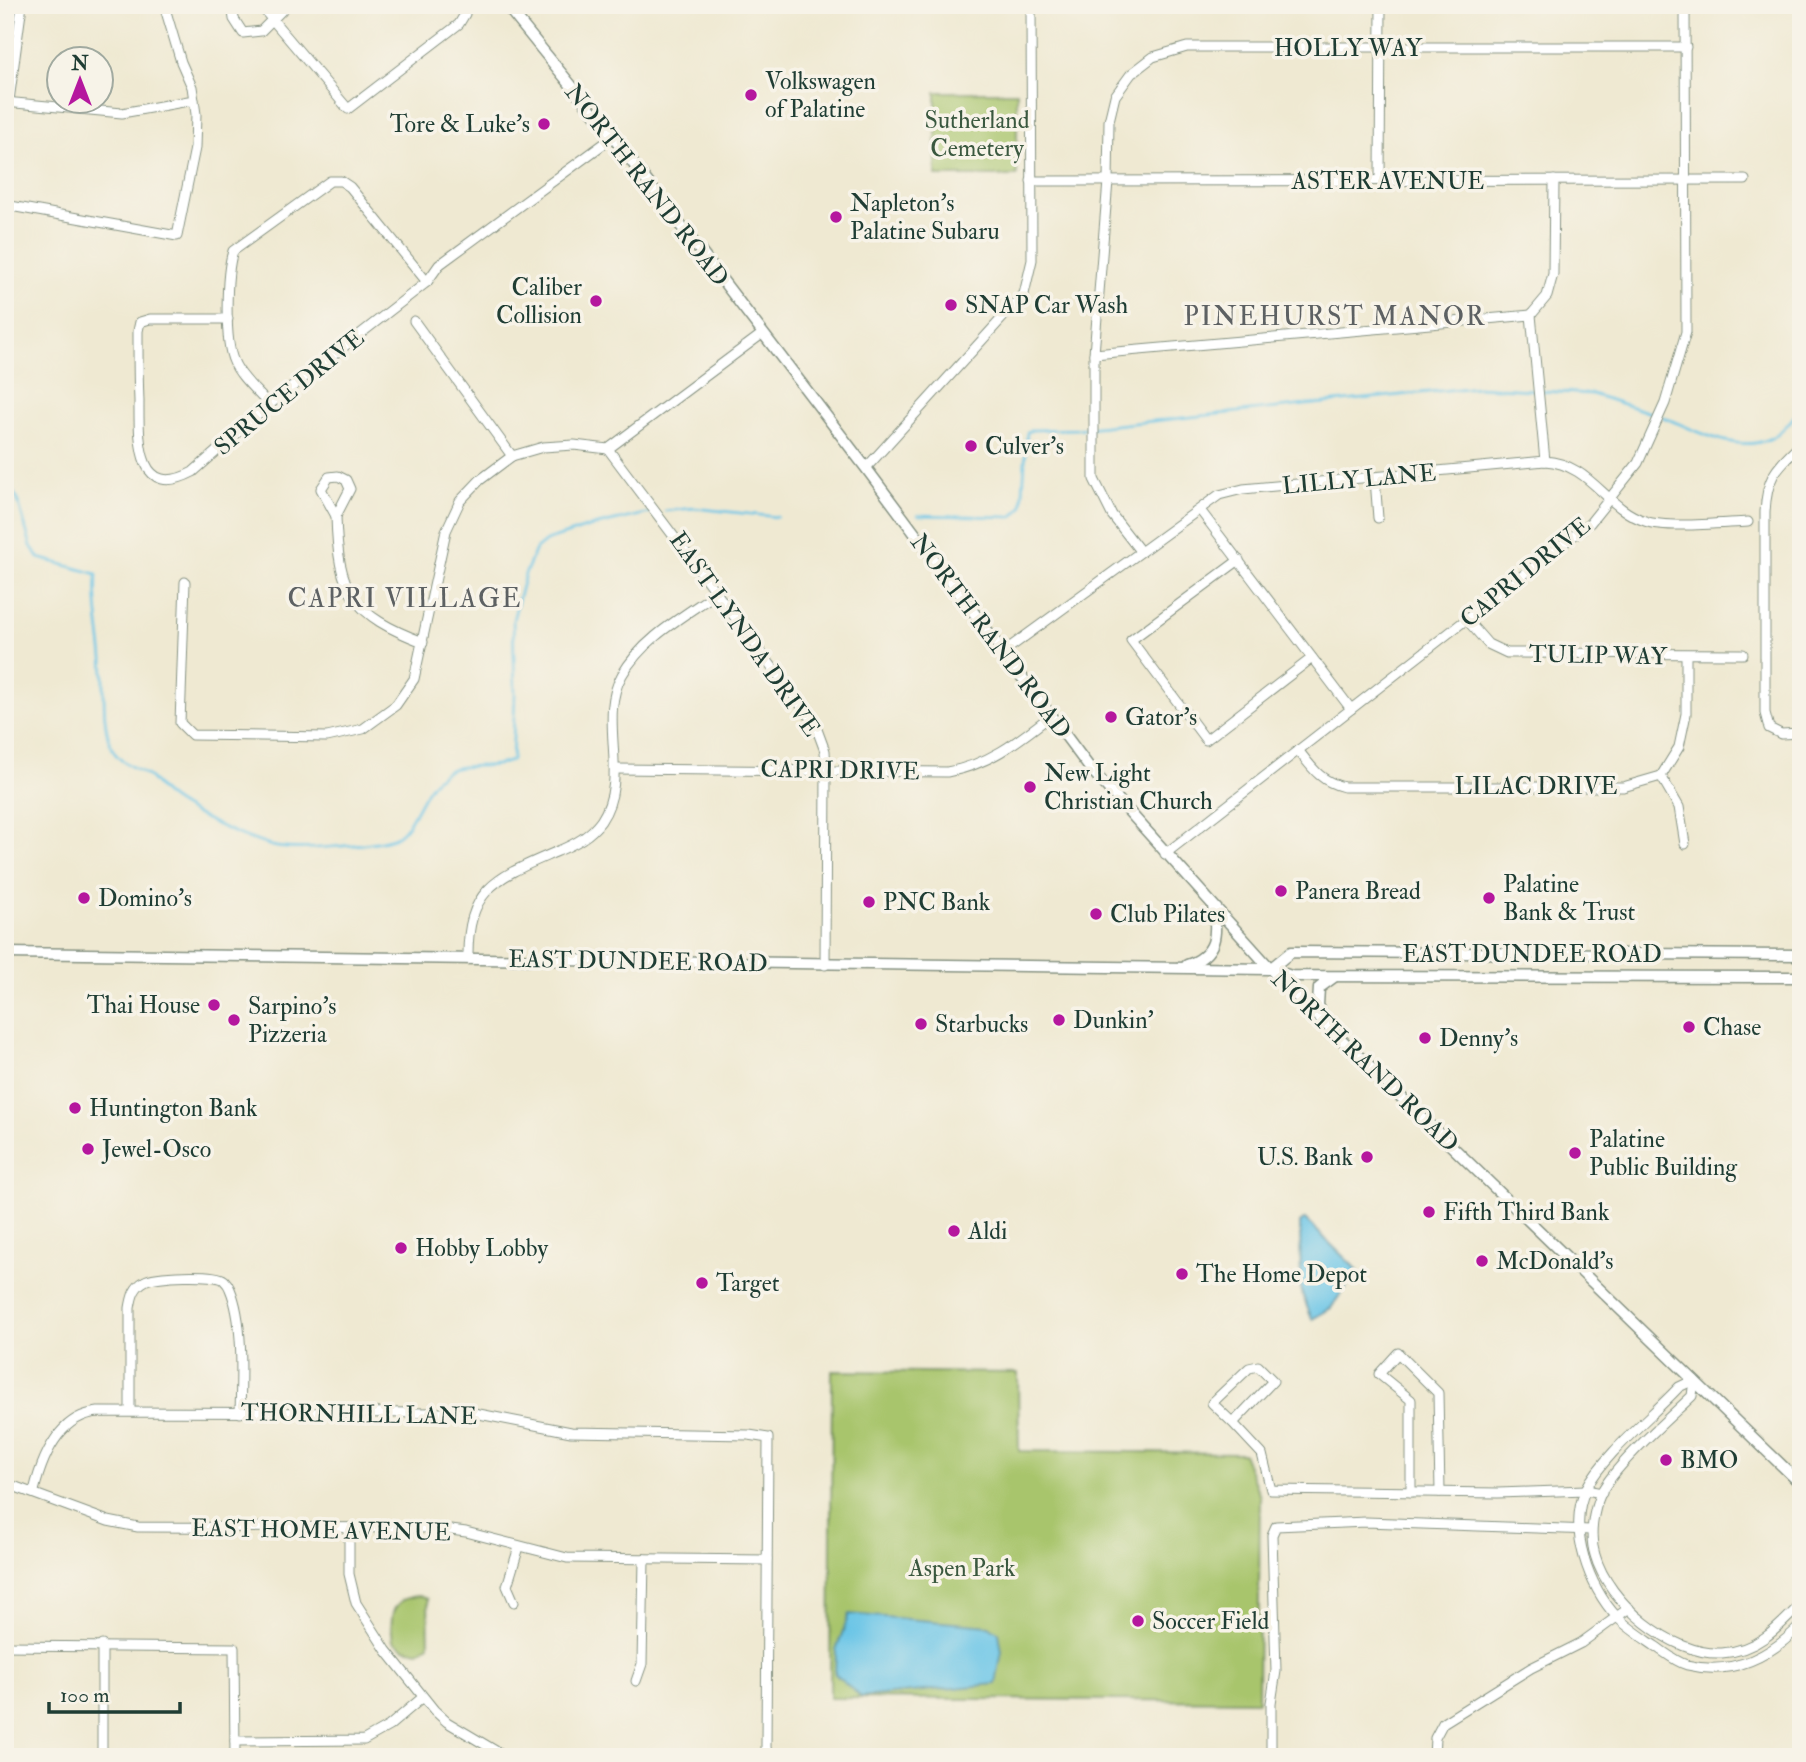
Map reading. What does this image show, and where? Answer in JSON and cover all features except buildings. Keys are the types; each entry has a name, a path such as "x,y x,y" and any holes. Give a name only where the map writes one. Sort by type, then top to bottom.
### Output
{"main road":[{"name":"NORTH RAND ROAD","path":"506,5 613,137 866,468 1049,717 1165,854 1270,969 1801,1484"},
{"path":"1175,968 1197,962 1214,946 1216,935 1213,906"},
{"name":"EAST DUNDEE ROAD","path":"1270,969 1291,952 1801,955"},
{"name":"EAST DUNDEE ROAD","path":"5,953 1270,969 1292,976 1801,977"},
{"path":"1326,1024 1317,995 1323,983 1336,976"}],"street":[{"path":"5,130 22,5"},
{"path":"5,205 177,236 195,148 194,100 164,5"},
{"path":"232,5 234,19 243,33 261,31 287,5"},
{"path":"260,5 348,109 459,24 465,14 464,5"},
{"path":"866,468 1024,294 1032,260 1031,5"},
{"path":"1380,181 1381,5"},
{"name":"CAPRI DRIVE","path":"1165,854 1590,523 1638,463 1665,403 1686,332 1685,5"},
{"name":"HOLLY WAY","path":"1140,551 1112,515 1094,479 1094,354 1112,104 1130,74 1153,57 1187,47 1686,47"},
{"path":"7,103 122,113 194,100"},
{"name":"SPRUCE DRIVE","path":"228,319 150,319 141,322 138,331 139,450 153,474 164,479 178,480 193,472 269,405 426,282 439,265 613,137"},
{"path":"1094,354 1531,315 1547,296 1553,274 1554,180"},
{"name":"ASTER AVENUE","path":"1031,181 1745,180"},
{"path":"269,405 234,362 228,319 229,266 233,251 330,181 341,181 350,187 426,282"},
{"path":"1531,315 1545,461"},
{"path":"1801,318 1801,344"},
{"path":"414,321 512,456"},
{"path":"185,582 180,723 192,735 327,737 363,729 396,705 414,679 446,531 460,501 480,480 512,456 543,447 575,444 608,449 762,334"},
{"path":"1801,444 1773,472 1766,487 1765,512 1765,713 1769,727 1781,734 1801,733"},
{"name":"EAST LYNDA DRIVE","path":"608,449 815,724 825,751 826,769 825,965"},
{"name":"LILLY LANE","path":"1002,653 1219,495 1243,489 1375,479 1545,461 1561,462 1577,469 1610,500 1646,522 1748,522"},
{"path":"1375,479 1378,518"},
{"path":"1200,510 1351,709"},
{"path":"336,516 339,561 348,589 366,615 392,630 423,642"},
{"path":"1239,560 1131,640 1206,740 1312,658"},
{"path":"468,958 471,916 480,899 493,884 517,869 586,837 601,820 610,801 615,769 614,702 620,677 641,647 718,592"},
{"name":"TULIP WAY","path":"1466,620 1488,644 1507,653 1686,656 1743,654"},
{"path":"1685,844 1679,807 1661,776 1679,747 1686,714 1686,656"},
{"name":"CAPRI DRIVE","path":"615,769 947,772 971,768 995,757 1049,717"},
{"name":"LILAC DRIVE","path":"1298,750 1318,776 1330,784 1344,787 1623,788 1661,776"},
{"path":"130,1411 130,1308 133,1292 142,1282 152,1277 214,1277 225,1280 231,1290 241,1353 240,1413"},
{"path":"1411,1492 1410,1400 1379,1374 1398,1353 1438,1393 1440,1492"},
{"path":"1233,1423 1273,1381 1258,1366 1249,1368 1212,1402 1262,1454 1271,1490 1586,1490 1602,1493"},
{"path":"1695,1380 1679,1387 1608,1459 1586,1490 1579,1530 1585,1557 1596,1583 1616,1616 1640,1636 1686,1664 1723,1668 1753,1661 1779,1646 1801,1625"},
{"path":"1695,1380 1692,1396 1619,1470 1602,1493 1591,1530 1595,1556 1606,1579 1629,1608 1670,1642 1689,1650 1722,1653 1750,1647 1770,1636 1801,1604"},
{"name":"THORNHILL LANE","path":"34,1491 53,1442 71,1422 92,1413 474,1413 571,1432 749,1435 768,1438 767,1560"},
{"name":"EAST HOME AVENUE","path":"5,1483 34,1491 108,1521 138,1527 446,1529 567,1558 767,1560"},
{"path":"1271,1757 1271,1703 1276,1671 1272,1535 1276,1526 1366,1522 1542,1526 1591,1530"},
{"path":"349,1528 349,1574 356,1603 422,1698 447,1722 506,1757"},
{"path":"514,1602 508,1586 519,1547"},
{"path":"636,1681 642,1664 644,1559"},
{"path":"767,1560 766,1748 769,1756"},
{"path":"1434,1757 1435,1738 1443,1723 1531,1668 1581,1643 1629,1608"},
{"path":"1770,1636 1779,1646"},
{"path":"102,1645 102,1757"},
{"path":"5,1646 234,1648 235,1757"},
{"path":"235,1741 364,1740 389,1726 422,1698"}],"green space":[{"name":"Sutherland Cemetery","path":"936,92 1017,92 1017,176 936,176"},
{"name":"Aspen Park","path":"832,1371 1018,1373 1019,1451 1243,1453 1260,1497 1258,1701 830,1698"},
{"path":"410,1597 428,1599 429,1645 419,1651 404,1648 393,1641 391,1624 397,1605"}],"water":[{"path":"1305,1219 1357,1270 1331,1308 1312,1319 1301,1291 1300,1223"},
{"path":"849,1614 989,1626 999,1633 1002,1651 996,1684 861,1697 835,1674 836,1650"}],"waterway":[{"path":"918,515 1012,517 1022,507 1027,432 1032,430 1077,429 1477,387 1534,390"},
{"path":"1541,391 1592,394 1657,415"},
{"path":"1663,417 1715,438 1743,444 1756,443 1778,434 1801,409"},
{"path":"5,481 17,498 31,546 39,558 97,574 106,726 115,753 188,810 247,838 282,848 333,847 393,838 407,826 430,787 445,772 462,767 496,765 512,760 515,695 513,620 525,574 536,549 546,541 589,527 649,513"},
{"path":"665,511 694,508 777,517"}],"place":[{"name":"Volkswagen of Palatine","path":"751,95"},
{"name":"Tore & Luke's","path":"544,124"},
{"name":"Napleton’s Palatine Subaru","path":"836,217"},
{"name":"Caliber Collision","path":"596,301"},
{"name":"SNAP Car Wash","path":"951,305"},
{"name":"Culver's","path":"971,446"},
{"name":"Gator's","path":"1111,717"},
{"name":"New Light Christian Church","path":"1030,787"},
{"name":"Panera Bread","path":"1281,891"},
{"name":"Domino's","path":"84,898"},
{"name":"Palatine Bank & Trust","path":"1489,898"},
{"name":"PNC Bank","path":"869,902"},
{"name":"Club Pilates","path":"1096,914"},
{"name":"Thai House","path":"214,1005"},
{"name":"Sarpino's Pizzeria","path":"234,1020"},
{"name":"Dunkin'","path":"1059,1020"},
{"name":"Starbucks","path":"921,1024"},
{"name":"Chase","path":"1689,1027"},
{"name":"Denny's","path":"1425,1038"},
{"name":"Huntington Bank","path":"75,1108"},
{"name":"Jewel-Osco","path":"88,1149"},
{"name":"Palatine Public Building","path":"1575,1153"},
{"name":"U.S. Bank","path":"1367,1157"},
{"name":"Fifth Third Bank","path":"1429,1212"},
{"name":"Aldi","path":"954,1231"},
{"name":"Hobby Lobby","path":"401,1248"},
{"name":"McDonald's","path":"1482,1261"},
{"name":"The Home Depot","path":"1182,1274"},
{"name":"Target","path":"702,1283"},
{"name":"BMO","path":"1666,1460"},
{"name":"Soccer Field","path":"1138,1621"}],"district":[{"name":"PINEHURST MANOR","path":"1335,316"},
{"name":"CAPRI VILLAGE","path":"405,598"}]}
